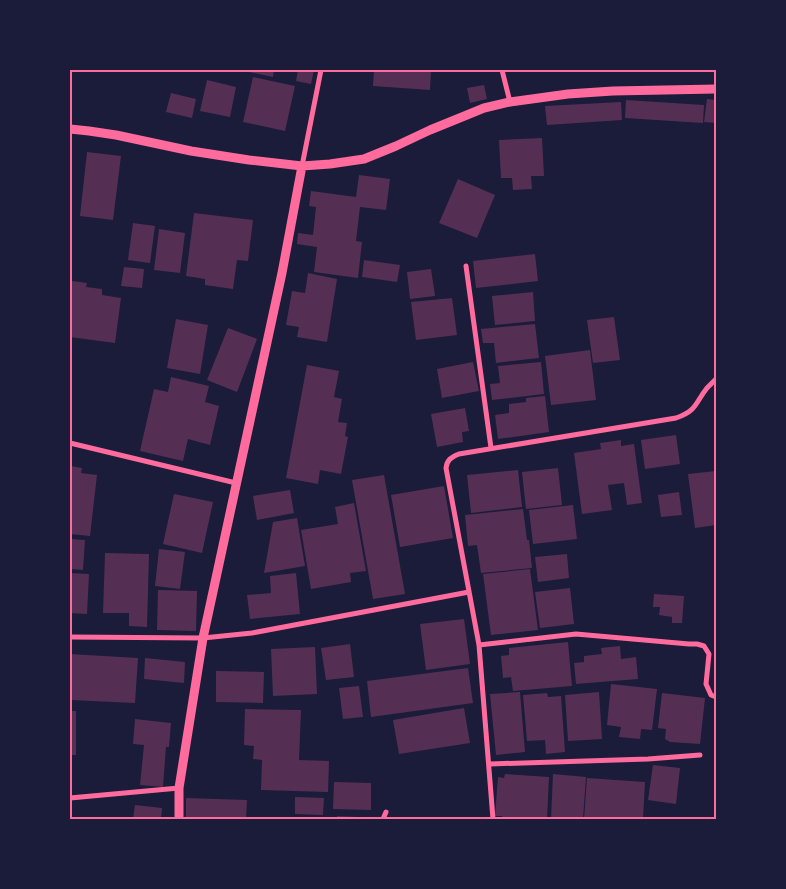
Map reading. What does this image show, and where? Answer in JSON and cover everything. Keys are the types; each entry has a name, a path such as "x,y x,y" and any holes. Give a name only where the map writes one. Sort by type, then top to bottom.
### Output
{"street":[{"path":"179,819 179,788 203,638 282,273 321,70"},
{"path":"502,70 510,102"},
{"path":"70,129 116,135 191,151 302,166 364,159 484,108 510,102 568,94 613,91 716,89"},
{"path":"466,266 491,448"},
{"path":"494,819 479,645 446,468 447,462 451,457 459,454 676,418 684,415 696,406 707,388 716,379"},
{"path":"70,443 236,483"},
{"path":"70,638 203,638 252,634 469,592"},
{"path":"479,645 576,634 697,644 704,646 709,654 706,684 712,695 716,697"},
{"path":"490,764 648,759 700,755"},
{"path":"70,798 179,788"},
{"path":"383,819 386,812"}],"building":[{"path":"249,70 274,70 273,77 249,72"},
{"path":"298,70 314,70 311,84 296,81"},
{"path":"374,70 431,70 430,90 373,86"},
{"path":"253,77 295,86 285,131 243,122"},
{"path":"207,80 236,87 230,117 200,111"},
{"path":"484,85 487,99 470,103 467,88"},
{"path":"171,93 196,99 192,118 166,112"},
{"path":"707,99 716,100 716,123 704,122"},
{"path":"626,100 704,105 703,123 625,118"},
{"path":"621,102 622,120 547,125 545,106"},
{"path":"542,138 544,176 531,176 532,189 513,190 512,178 501,178 499,140"},
{"path":"87,152 121,156 113,220 80,216"},
{"path":"359,175 390,179 386,210 360,207 356,241 362,242 358,278 314,272 317,247 297,244 298,233 313,235 316,207 309,206 311,191 356,197"},
{"path":"458,179 495,195 477,238 439,223"},
{"path":"194,213 253,220 248,261 237,260 233,289 205,285 205,279 186,276"},
{"path":"133,223 155,226 150,263 128,260"},
{"path":"159,229 185,233 180,273 154,270"},
{"path":"535,254 538,281 476,288 473,261"},
{"path":"364,260 400,265 397,282 362,277"},
{"path":"124,267 144,269 142,288 121,286"},
{"path":"431,269 435,296 410,299 407,272"},
{"path":"308,273 337,279 327,342 297,337 299,327 286,325 292,291 305,293"},
{"path":"72,281 87,283 86,287 102,289 102,295 121,298 115,343 70,337 70,294"},
{"path":"533,292 535,321 495,325 492,296"},
{"path":"452,298 457,335 416,340 411,302"},
{"path":"614,317 620,360 593,363 587,320"},
{"path":"176,319 208,325 200,374 167,368"},
{"path":"535,324 539,358 496,363 494,343 483,343 481,329"},
{"path":"228,328 257,339 237,392 207,380"},
{"path":"590,350 596,400 551,405 545,356"},
{"path":"473,362 479,391 442,398 437,369"},
{"path":"541,362 544,394 492,400 490,384 500,383 498,366"},
{"path":"307,365 339,371 334,397 342,399 338,422 347,423 345,436 348,437 341,474 320,470 318,484 286,478"},
{"path":"171,377 209,386 205,402 219,406 210,445 188,439 183,461 140,451 154,389 168,392"},
{"path":"545,396 549,432 498,439 495,415 509,413 509,404 526,402 526,398"},
{"path":"465,408 469,431 462,432 463,442 437,447 431,414"},
{"path":"676,435 680,464 645,469 641,440"},
{"path":"621,440 621,446 634,444 642,503 627,505 624,483 608,485 612,510 582,514 574,453 601,449 600,443"},
{"path":"70,466 82,468 81,473 97,475 90,536 70,534"},
{"path":"558,468 562,505 526,509 522,472"},
{"path":"518,470 522,507 471,513 467,475"},
{"path":"716,471 716,525 695,528 688,474"},
{"path":"384,475 405,594 373,599 352,480"},
{"path":"444,486 453,538 400,547 391,495"},
{"path":"290,490 294,513 257,520 253,496"},
{"path":"679,492 682,515 661,517 658,495"},
{"path":"174,494 213,502 202,553 163,544"},
{"path":"354,503 366,571 350,573 351,582 311,589 301,530 338,524 335,507"},
{"path":"573,505 577,539 533,544 529,510"},
{"path":"523,509 532,568 481,573 477,545 468,546 465,515"},
{"path":"297,518 305,566 264,573 273,522"},
{"path":"70,539 85,540 83,570 70,569"},
{"path":"159,549 185,552 180,589 155,586"},
{"path":"105,553 149,554 147,627 129,626 129,613 103,613"},
{"path":"567,554 569,578 538,582 535,557"},
{"path":"530,569 538,630 491,635 483,574"},
{"path":"70,573 89,574 87,614 70,613"},
{"path":"296,573 300,614 250,619 247,595 271,593 270,576"},
{"path":"570,588 574,624 540,628 535,592"},
{"path":"158,590 197,591 196,631 157,630"},
{"path":"654,594 684,596 682,623 672,623 672,617 659,615 660,607 653,607"},
{"path":"464,619 470,664 426,670 420,624"},
{"path":"568,642 572,686 513,691 511,677 503,678 501,656 509,655 509,648"},
{"path":"350,644 354,677 326,680 321,648"},
{"path":"620,646 621,659 636,657 638,679 576,684 574,663 584,662 584,656 602,654 601,648"},
{"path":"315,647 317,694 273,696 271,649"},
{"path":"70,654 138,658 135,703 70,700"},
{"path":"145,658 185,662 184,683 144,679"},
{"path":"468,668 473,703 371,717 367,681"},
{"path":"216,671 264,672 263,703 216,702"},
{"path":"611,684 657,689 652,730 641,729 640,739 619,737 621,727 607,725"},
{"path":"359,686 363,717 343,719 339,688"},
{"path":"520,692 525,752 496,755 490,694"},
{"path":"599,692 602,739 568,741 565,695"},
{"path":"547,693 548,697 561,696 565,752 546,754 545,740 527,741 523,695"},
{"path":"662,693 705,698 700,744 670,742 665,739 666,729 658,728"},
{"path":"464,708 470,743 399,754 393,720"},
{"path":"245,709 301,710 299,760 329,761 328,792 261,790 262,760 253,759 254,746 244,745"},
{"path":"70,711 76,711 76,755 70,755"},
{"path":"135,719 171,723 169,747 166,747 163,787 140,785 144,745 133,744"},
{"path":"653,765 680,768 676,804 648,800"},
{"path":"505,774 549,777 547,819 502,819 502,816 495,816 498,777 504,778"},
{"path":"553,774 586,777 583,819 551,819"},
{"path":"587,778 645,782 643,819 584,819"},
{"path":"334,782 371,783 371,810 333,809"},
{"path":"295,797 324,798 323,815 295,814"},
{"path":"186,798 247,800 246,819 186,819"},
{"path":"135,805 162,808 161,819 133,819"},
{"path":"337,816 358,817 358,819 337,819"}]}
